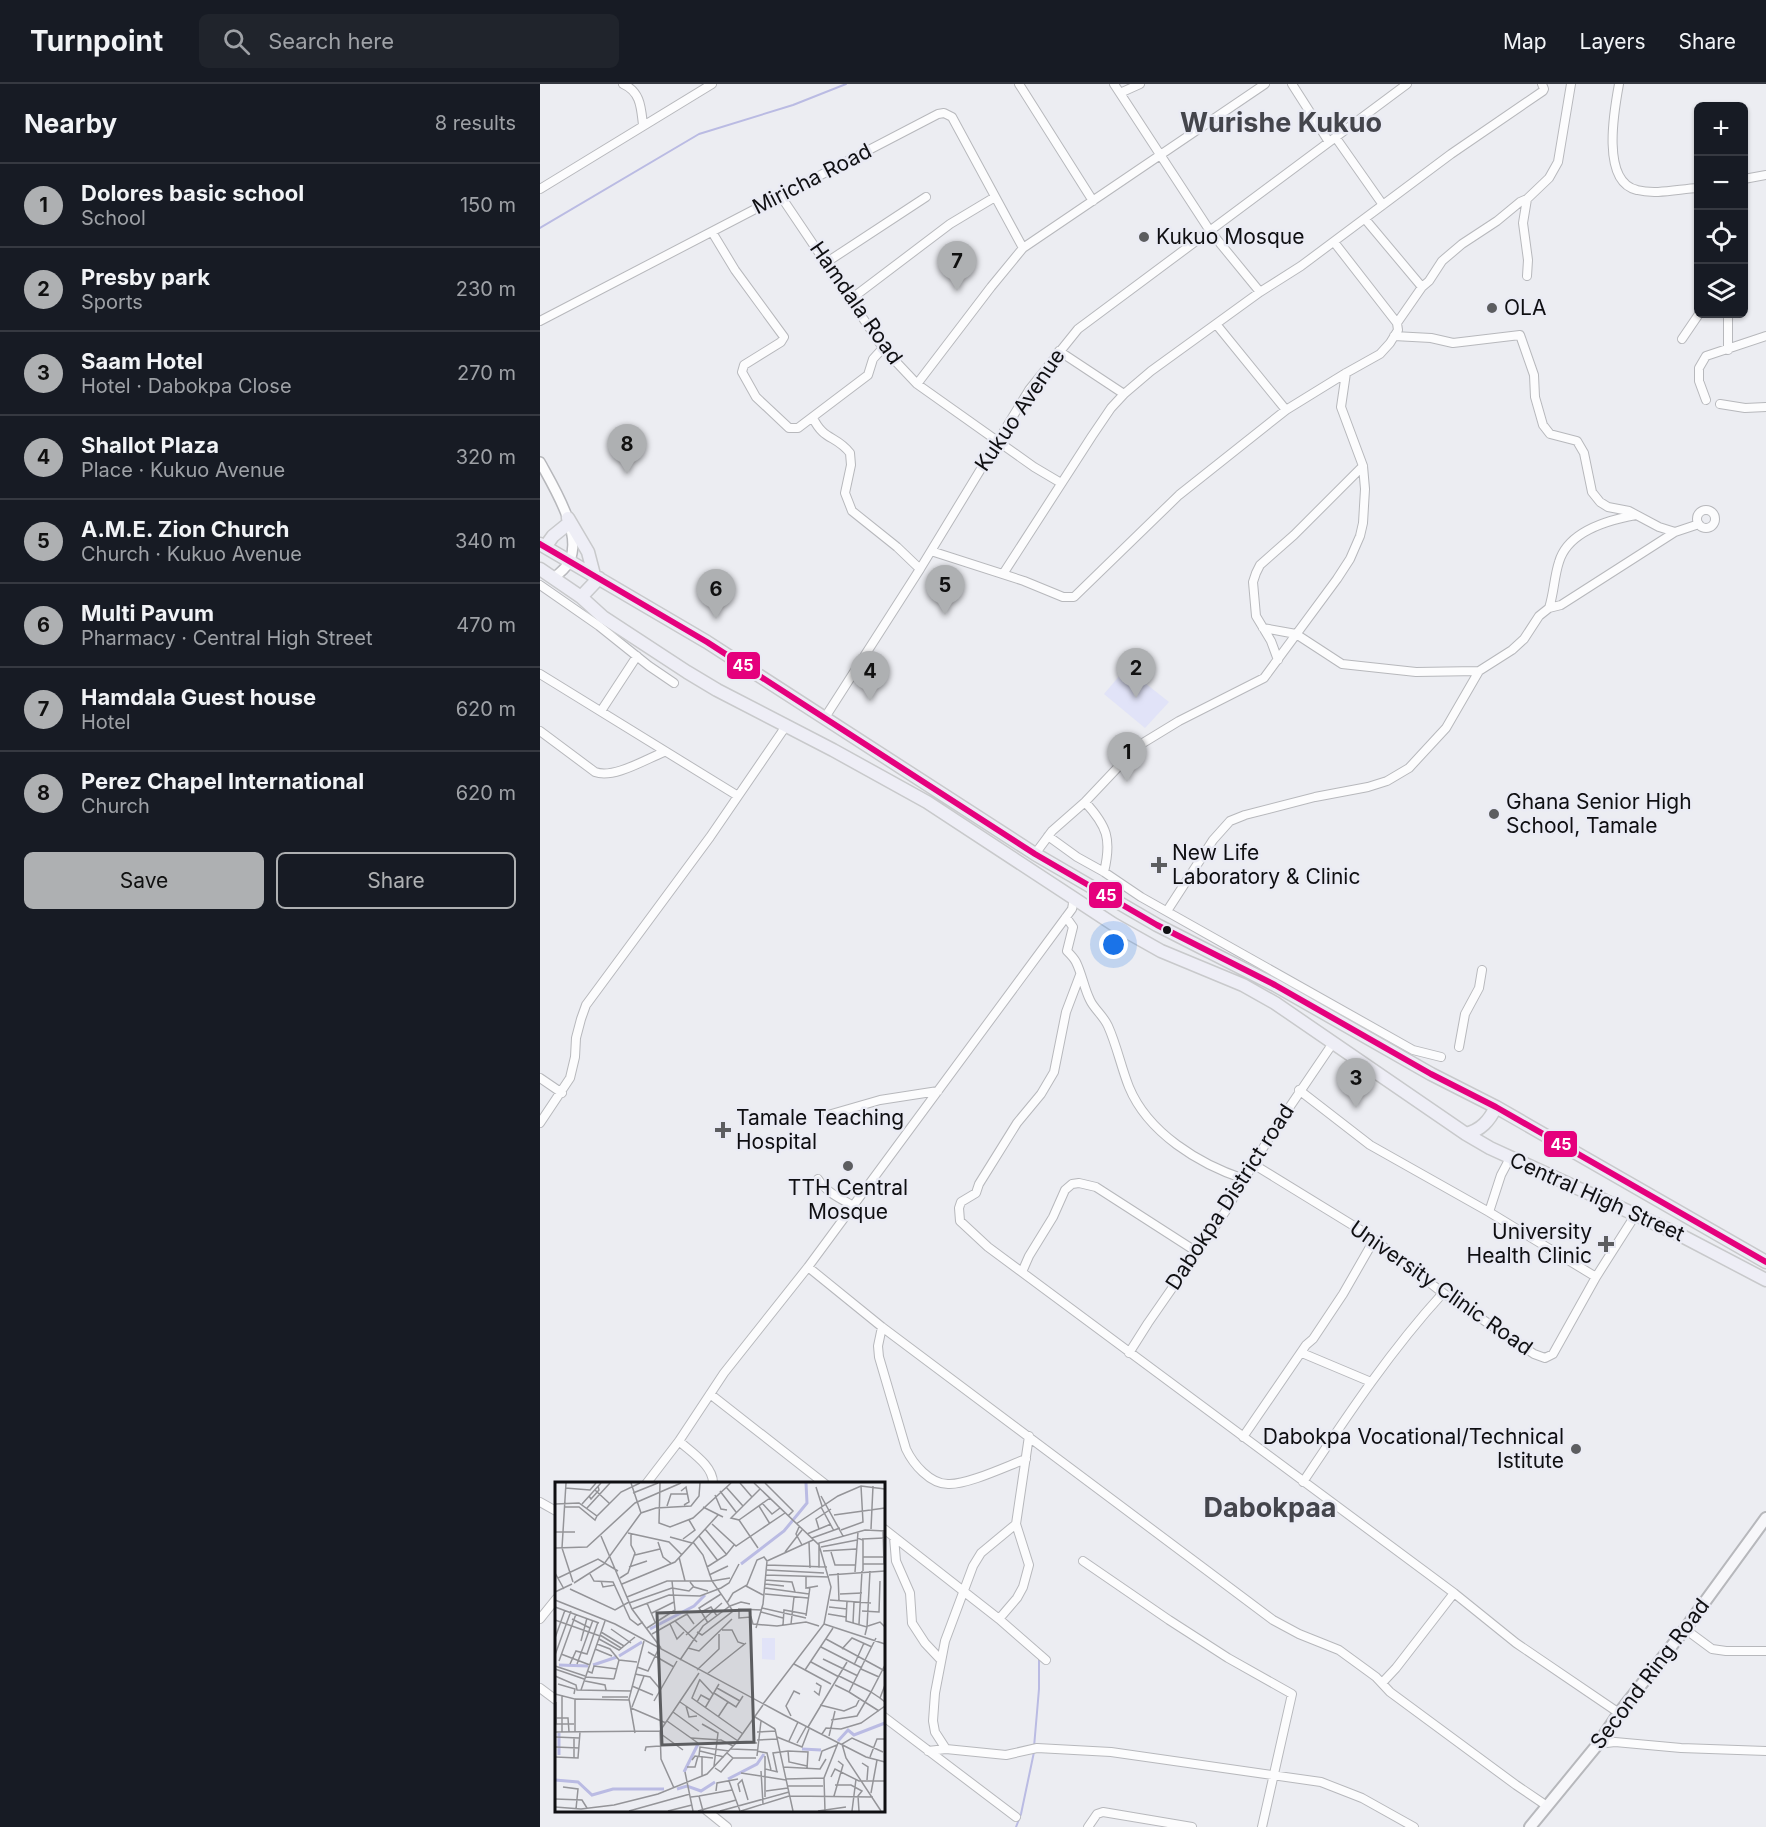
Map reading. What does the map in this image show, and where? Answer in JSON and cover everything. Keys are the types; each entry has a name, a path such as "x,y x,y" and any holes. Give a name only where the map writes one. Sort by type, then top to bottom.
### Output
{"highway":[{"path":"596,576 588,552 568,520 543,545 707,642 1035,854 1179,937 1275,985 1431,1074 1496,1107 1766,1262"},
{"name":"Central High Street","path":"541,570 581,597 603,617 687,672 927,802 1113,924 1161,951 1244,985 1275,1003 1466,1134 1510,1158 1732,1260 1766,1280"},
{"path":"581,597 596,576"},
{"path":"1161,951 1179,937"},
{"path":"1466,1134 1484,1125 1496,1107"}],"main road":[{"name":"Second Ring Road","path":"1530,1827 1598,1744 1766,1518"}],"street":[{"path":"623,84 639,98 644,125"},
{"path":"540,189 712,84"},
{"path":"1019,84 1093,201"},
{"path":"1114,84 1210,231 1260,292"},
{"path":"1120,93 1140,84"},
{"path":"917,384 1023,248 1265,84"},
{"path":"1292,84 1383,205"},
{"name":"Kukuo Avenue","path":"824,719 920,569 1029,390 1078,329 1407,84"},
{"path":"1003,574 1061,483 1124,394 1151,371 1260,292 1334,242 1451,154 1543,91 1542,84"},
{"path":"1397,324 1442,261 1520,202 1527,200 1549,178 1558,162 1571,84"},
{"path":"1619,84 1614,123 1614,164 1620,179 1627,187 1637,190 1694,188"},
{"name":"Miricha Road","path":"540,321 780,195 944,113 952,117 1023,248"},
{"path":"1748,178 1766,175"},
{"name":"Hamdala Road","path":"780,195 884,348 917,384 1034,467 1061,483"},
{"path":"827,262 926,197"},
{"path":"851,299 950,224 995,197"},
{"path":"1527,200 1523,223 1528,260 1527,276"},
{"path":"1365,219 1422,287"},
{"path":"712,232 735,270 784,337 781,342 744,365 742,372 756,397 789,428 798,428 813,418 868,375 873,359 884,348"},
{"path":"931,551 1003,574 1063,597 1074,597 1179,495 1286,410 1380,354 1394,336 1398,330 1397,324 1334,242"},
{"path":"1682,339 1696,318"},
{"path":"1728,318 1728,350"},
{"path":"1216,324 1286,410"},
{"path":"1394,336 1431,338 1453,343 1520,335 1534,375 1535,397 1543,425 1550,434 1577,441 1584,453 1592,492 1600,502 1675,532"},
{"path":"1706,400 1699,381 1699,368 1706,356 1766,336"},
{"path":"1059,351 1124,394"},
{"path":"1035,854 1048,836 1138,746 1179,721 1264,678 1350,559 1363,523 1365,489 1363,466 1341,407 1346,373"},
{"path":"1720,404 1745,408 1766,407"},
{"path":"813,418 821,433 836,440 850,453 851,465 845,493 852,511 897,547 920,569"},
{"path":"540,462 568,520 573,544 570,561 554,578"},
{"path":"1278,660 1274,646 1256,616 1253,582 1260,565 1294,535 1363,466"},
{"path":"1549,608 1559,560 1572,543 1591,527 1637,515"},
{"path":"1167,911 1213,840 1230,821 1314,797 1368,787 1387,781 1409,768 1446,729 1479,671 1512,650 1524,639 1539,616 1549,608 1561,605 1675,532 1699,524"},
{"path":"541,570 540,584 674,683"},
{"path":"1263,628 1296,634 1342,664 1416,672 1479,671"},
{"path":"601,711 637,657"},
{"path":"540,674 738,796"},
{"path":"540,1123 570,1078 578,1028 586,1005 786,726"},
{"path":"540,731 595,772 602,774 613,773 664,752"},
{"path":"1084,802 1098,816 1106,833 1109,846 1104,872"},
{"path":"1048,836 1141,897 1413,1050 1441,1057"},
{"path":"1132,911 1141,897"},
{"path":"648,1482 679,1441 724,1373 808,1267 1072,909 1074,898"},
{"path":"1066,917 1073,927 1067,951 1076,961 1091,1003 1101,1013 1109,1028 1130,1089 1150,1119 1181,1147 1205,1164 1244,1179"},
{"path":"1459,1047 1467,1008 1479,988 1482,970"},
{"path":"1080,975 1067,1006 1054,1072 1041,1094 1017,1123 979,1184 976,1193 961,1202 960,1221 963,1226 1454,1593 1516,1643 1619,1713"},
{"name":"Dabokpa District road","path":"1130,1353 1225,1212 1299,1090 1333,1043"},
{"path":"540,1078 562,1093"},
{"path":"1299,1090 1370,1145 1489,1212 1596,1277"},
{"path":"828,1115 880,1100 938,1091"},
{"path":"1489,1212 1501,1175 1510,1158"},
{"name":"University Clinic Road","path":"1253,1164 1374,1240 1443,1293 1534,1354 1545,1358 1553,1354 1596,1277 1636,1214"},
{"path":"818,1179 823,1187 852,1205"},
{"path":"1022,1272 1053,1217 1065,1190 1072,1184 1079,1183 1096,1187 1197,1252"},
{"path":"1244,1437 1343,1294 1374,1240"},
{"path":"808,1267 882,1327 1273,1620 1299,1634 1339,1650 1382,1683 1390,1692 1547,1806"},
{"path":"1303,1482 1398,1345 1443,1293"},
{"path":"882,1327 878,1346 881,1367 906,1449 911,1460 921,1470 947,1485 965,1482 1026,1459"},
{"path":"1302,1353 1371,1382"},
{"path":"710,1394 821,1482"},
{"path":"999,1619 1017,1598 1023,1587 1029,1565 1016,1524 1029,1436"},
{"path":"679,1441 709,1469 713,1482"},
{"path":"540,1502 555,1510"},
{"path":"946,1749 935,1732 933,1721 934,1693 945,1641 973,1566 981,1553 1016,1524"},
{"path":"885,1530 999,1619 1046,1660"},
{"path":"894,1537 896,1561 910,1593 912,1623 925,1643 941,1660"},
{"path":"1083,1560 1218,1652 1293,1695 1272,1775 1262,1827"},
{"path":"1382,1683 1454,1593"},
{"path":"540,1619 555,1600"},
{"path":"1684,1629 1712,1649 1766,1651"},
{"path":"540,1688 555,1699"},
{"path":"885,1718 1016,1817"},
{"path":"1598,1744 1615,1742 1682,1748 1766,1751"},
{"path":"928,1751 946,1749 1006,1755 1034,1749 1111,1752 1321,1782 1362,1798 1414,1827"},
{"path":"708,1812 727,1827"},
{"path":"1088,1827 1097,1814 1104,1812 1192,1827"}],"shaded area":[{"path":"1126,668 1169,702 1145,728 1104,694"}],"waterway":[{"path":"540,228 699,134 793,105 846,84"},
{"path":"1034,1747 1039,1660"},
{"path":"1016,1827 1021,1814 1034,1752"}],"transit line":[{"name":"45","path":"540,544 707,642 1035,854 1157,925 1275,985 1431,1074 1496,1107 1766,1262"}],"place":[{"name":"Kukuo Mosque","path":"1144,237"},
{"name":"Hamdala Guest house","path":"957,291"},
{"name":"OLA","path":"1492,308"},
{"name":"Perez Chapel International","path":"627,474"},
{"name":"A.M.E. Zion Church","path":"945,615"},
{"name":"Multi Pavum","path":"716,619"},
{"name":"Presby park","path":"1136,698"},
{"name":"Shallot Plaza","path":"870,701"},
{"name":"Dolores basic school","path":"1127,782"},
{"name":"Ghana Senior High School, Tamale","path":"1494,814"},
{"name":"New Life Laboratory & Clinic","path":"1159,865"},
{"name":"Saam Hotel","path":"1356,1108"},
{"name":"Tamale Teaching Hospital","path":"723,1130"},
{"name":"TTH Central Mosque","path":"848,1166"},
{"name":"University Health Clinic","path":"1606,1244"},
{"name":"Dabokpa Vocational/Technical Istitute","path":"1576,1449"}],"district":[{"name":"Wurishe Kukuo","path":"1281,123"},
{"name":"Dabokpaa","path":"1270,1508"}]}
